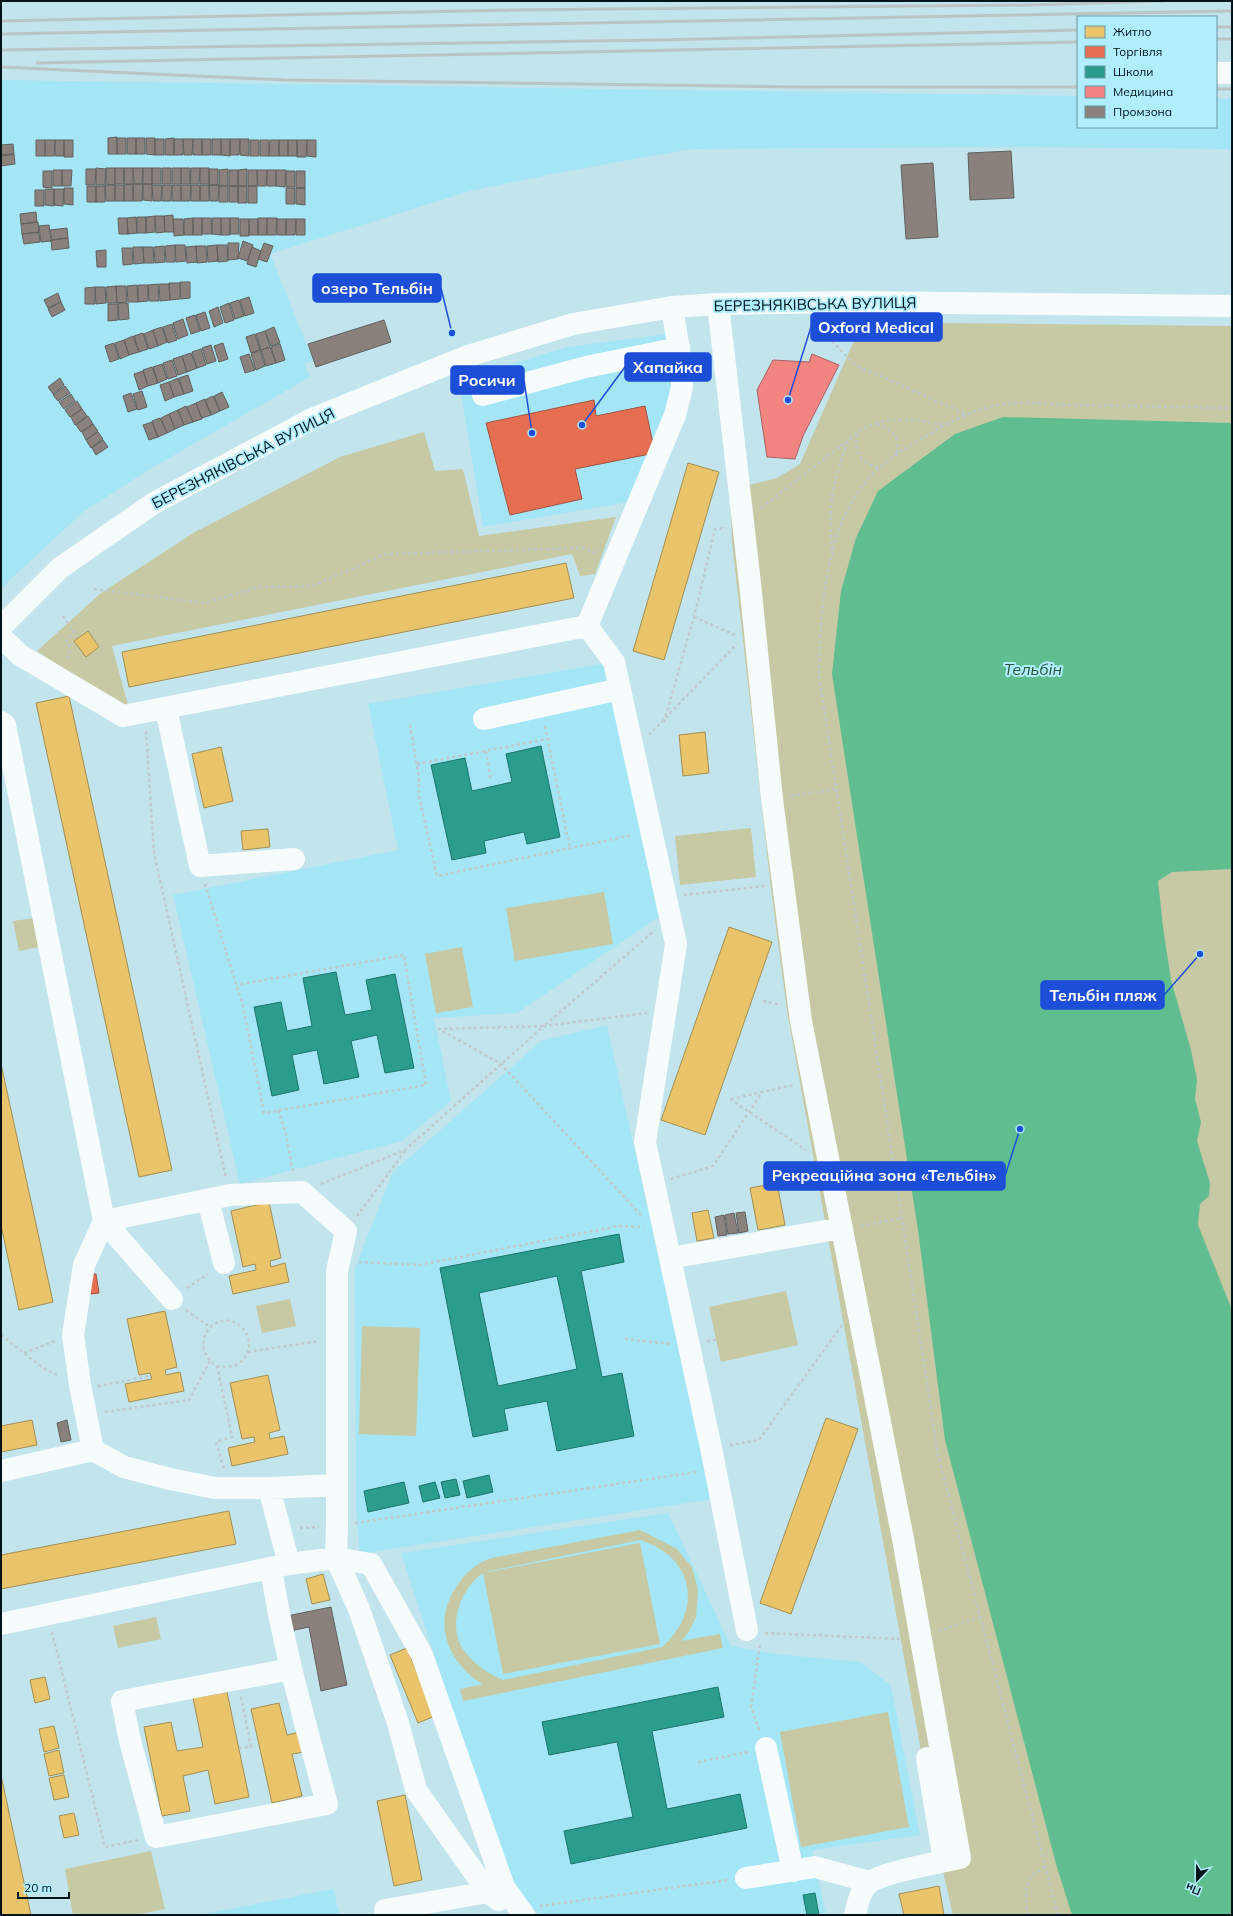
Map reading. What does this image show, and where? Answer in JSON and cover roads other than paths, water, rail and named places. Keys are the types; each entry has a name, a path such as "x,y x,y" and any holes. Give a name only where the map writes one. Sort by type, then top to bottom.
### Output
{"street":[{"path":"1217,73 1232,73"},
{"name":"БЕРЕЗНЯКІВСЬКА ВУЛИЦЯ","path":"1,626 60,568 154,503 312,419 468,356 558,328 617,315 672,307 711,305 863,302 1232,306"},
{"path":"711,305 736,527 802,1021 842,1229 952,1859 891,1874 870,1882 859,1895 855,1915"},
{"path":"587,626 675,414 682,387 679,348 672,307"},
{"path":"483,395 586,367 679,348"},
{"path":"736,527 742,638 758,800 785,1006 813,1154 842,1229 846,1320 914,1637"},
{"path":"587,626 614,662 676,944 645,1142 654,1185 657,1226 670,1258 715,1470 753,1631"},
{"path":"1,637 20,655 123,716 166,709 587,626"},
{"path":"484,719 620,689"},
{"path":"166,709 200,866 294,859"},
{"path":"1,722 5,725 104,1221 172,1299"},
{"path":"104,1221 230,1195 302,1192 346,1231 337,1271 336,1558 359,1609 398,1723 416,1790 488,1892 527,1912"},
{"path":"208,1200 224,1263"},
{"path":"93,1450 80,1387 73,1335 84,1265 104,1221"},
{"path":"670,1258 842,1229"},
{"path":"1,1471 93,1450 124,1467 208,1487 269,1488 337,1485"},
{"path":"269,1488 280,1529 279,1618 327,1804 156,1837 130,1741 122,1701 291,1669"},
{"path":"1,1624 280,1566 336,1558 370,1564 422,1655 504,1887 527,1912"},
{"path":"766,1748 793,1871"},
{"path":"746,1878 815,1868 870,1882"},
{"path":"390,1915 386,1910 488,1892"}],"water":[{"name":"Тельбін","path":"1003,417 1232,423 1232,869 1172,872 1158,881 1171,980 1191,1050 1197,1080 1195,1099 1201,1122 1197,1141 1210,1183 1209,1196 1200,1204 1198,1225 1232,1310 1232,1915 1072,1915 1056,1864 945,1440 918,1230 832,674 841,591 856,538 878,491 955,434"}],"railway":[{"path":"1,21 513,10 1029,5 1162,1"},
{"path":"1,34 1232,11"},
{"path":"1217,27 1232,27"},
{"path":"1,50 658,40 1077,30"},
{"path":"1217,39 1232,39"},
{"path":"37,63 1077,42"},
{"path":"1,67 284,80 799,87 1077,87"},
{"path":"1217,89 1232,89"}],"place":[{"name":"озеро Тельбін","path":"452,333"},
{"name":"Oxford Medical","path":"788,400"},
{"name":"Хапайка","path":"582,425"},
{"name":"Росичи","path":"532,433"},
{"name":"Тельбін пляж","path":"1200,954"},
{"name":"Рекреаційна зона «Тельбін»","path":"1020,1129"}]}
